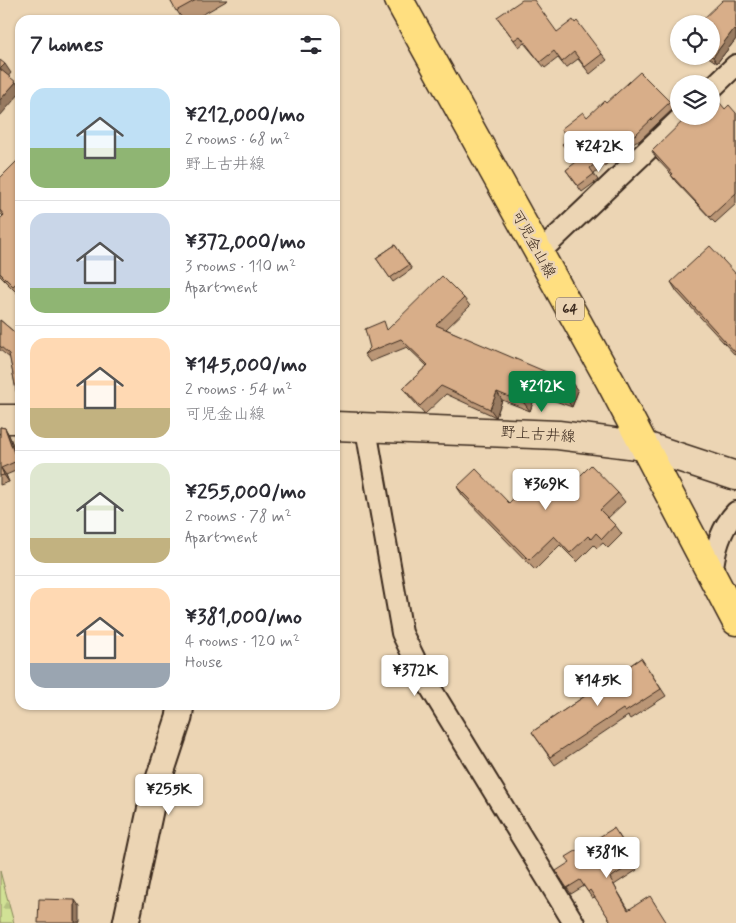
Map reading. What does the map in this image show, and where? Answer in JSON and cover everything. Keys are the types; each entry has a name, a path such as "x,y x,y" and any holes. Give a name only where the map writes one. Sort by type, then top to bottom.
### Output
{"main road":[{"name":"可児金山線","path":"399,0 645,446 736,621"},
{"path":"0,419 15,419"},
{"name":"野上古井線","path":"340,426 558,435 645,446 736,476"}],"street":[{"path":"720,80 736,65"},
{"path":"538,254 674,125"},
{"path":"366,429 402,634 422,674 574,923"},
{"path":"712,576 714,554 727,521 736,512"},
{"path":"126,923 153,797 180,710"}],"green space":[{"path":"0,871 14,923 0,923"}],"building":[{"path":"170,0 196,0 176,11"},
{"path":"522,0 534,0 557,32 573,20 575,23 577,21 602,54 585,67 574,52 562,62 554,51 540,62 520,36 514,40 497,17"},
{"path":"723,0 736,0 736,31 734,29 720,48 720,15 707,15"},
{"path":"0,60 5,64 0,69"},
{"path":"0,69 15,83 0,100"},
{"path":"640,72 670,102 635,135 631,134 590,168 594,174 578,186 566,170 576,162 562,144 569,139 561,129 583,112 587,117 604,101 606,103"},
{"path":"720,103 725,109 729,105 736,113 736,193 710,217 671,175 673,174 652,151 679,125 720,125"},
{"path":"15,163 15,284 13,286 0,273 0,219 4,215 0,210 0,178"},
{"path":"395,245 409,265 390,278 376,258"},
{"path":"710,246 736,274 736,353 671,282"},
{"path":"442,276 464,298 436,325 572,383 566,399 531,386 524,403 497,392 490,409 441,386 420,406 403,388 428,365 401,339 364,354 370,348 365,329 384,321 387,330"},
{"path":"0,320 15,333 15,385 9,354 0,346"},
{"path":"0,427 5,428 15,456 15,462 1,468 4,475 0,476"},
{"path":"591,465 618,493 600,510 615,525 602,539 596,533 591,539 588,536 570,553 554,536 529,560 457,487 476,469 509,503 526,485 542,501 563,479 570,486"},
{"path":"641,658 661,689 625,712 623,709 550,757 532,732"},
{"path":"614,828 627,848 624,849 632,864 610,878 628,910 650,896 667,923 612,923 590,890 588,892 580,880 567,888 556,871 570,862 566,857"},
{"path":"39,899 75,900 75,923 38,923"}]}
